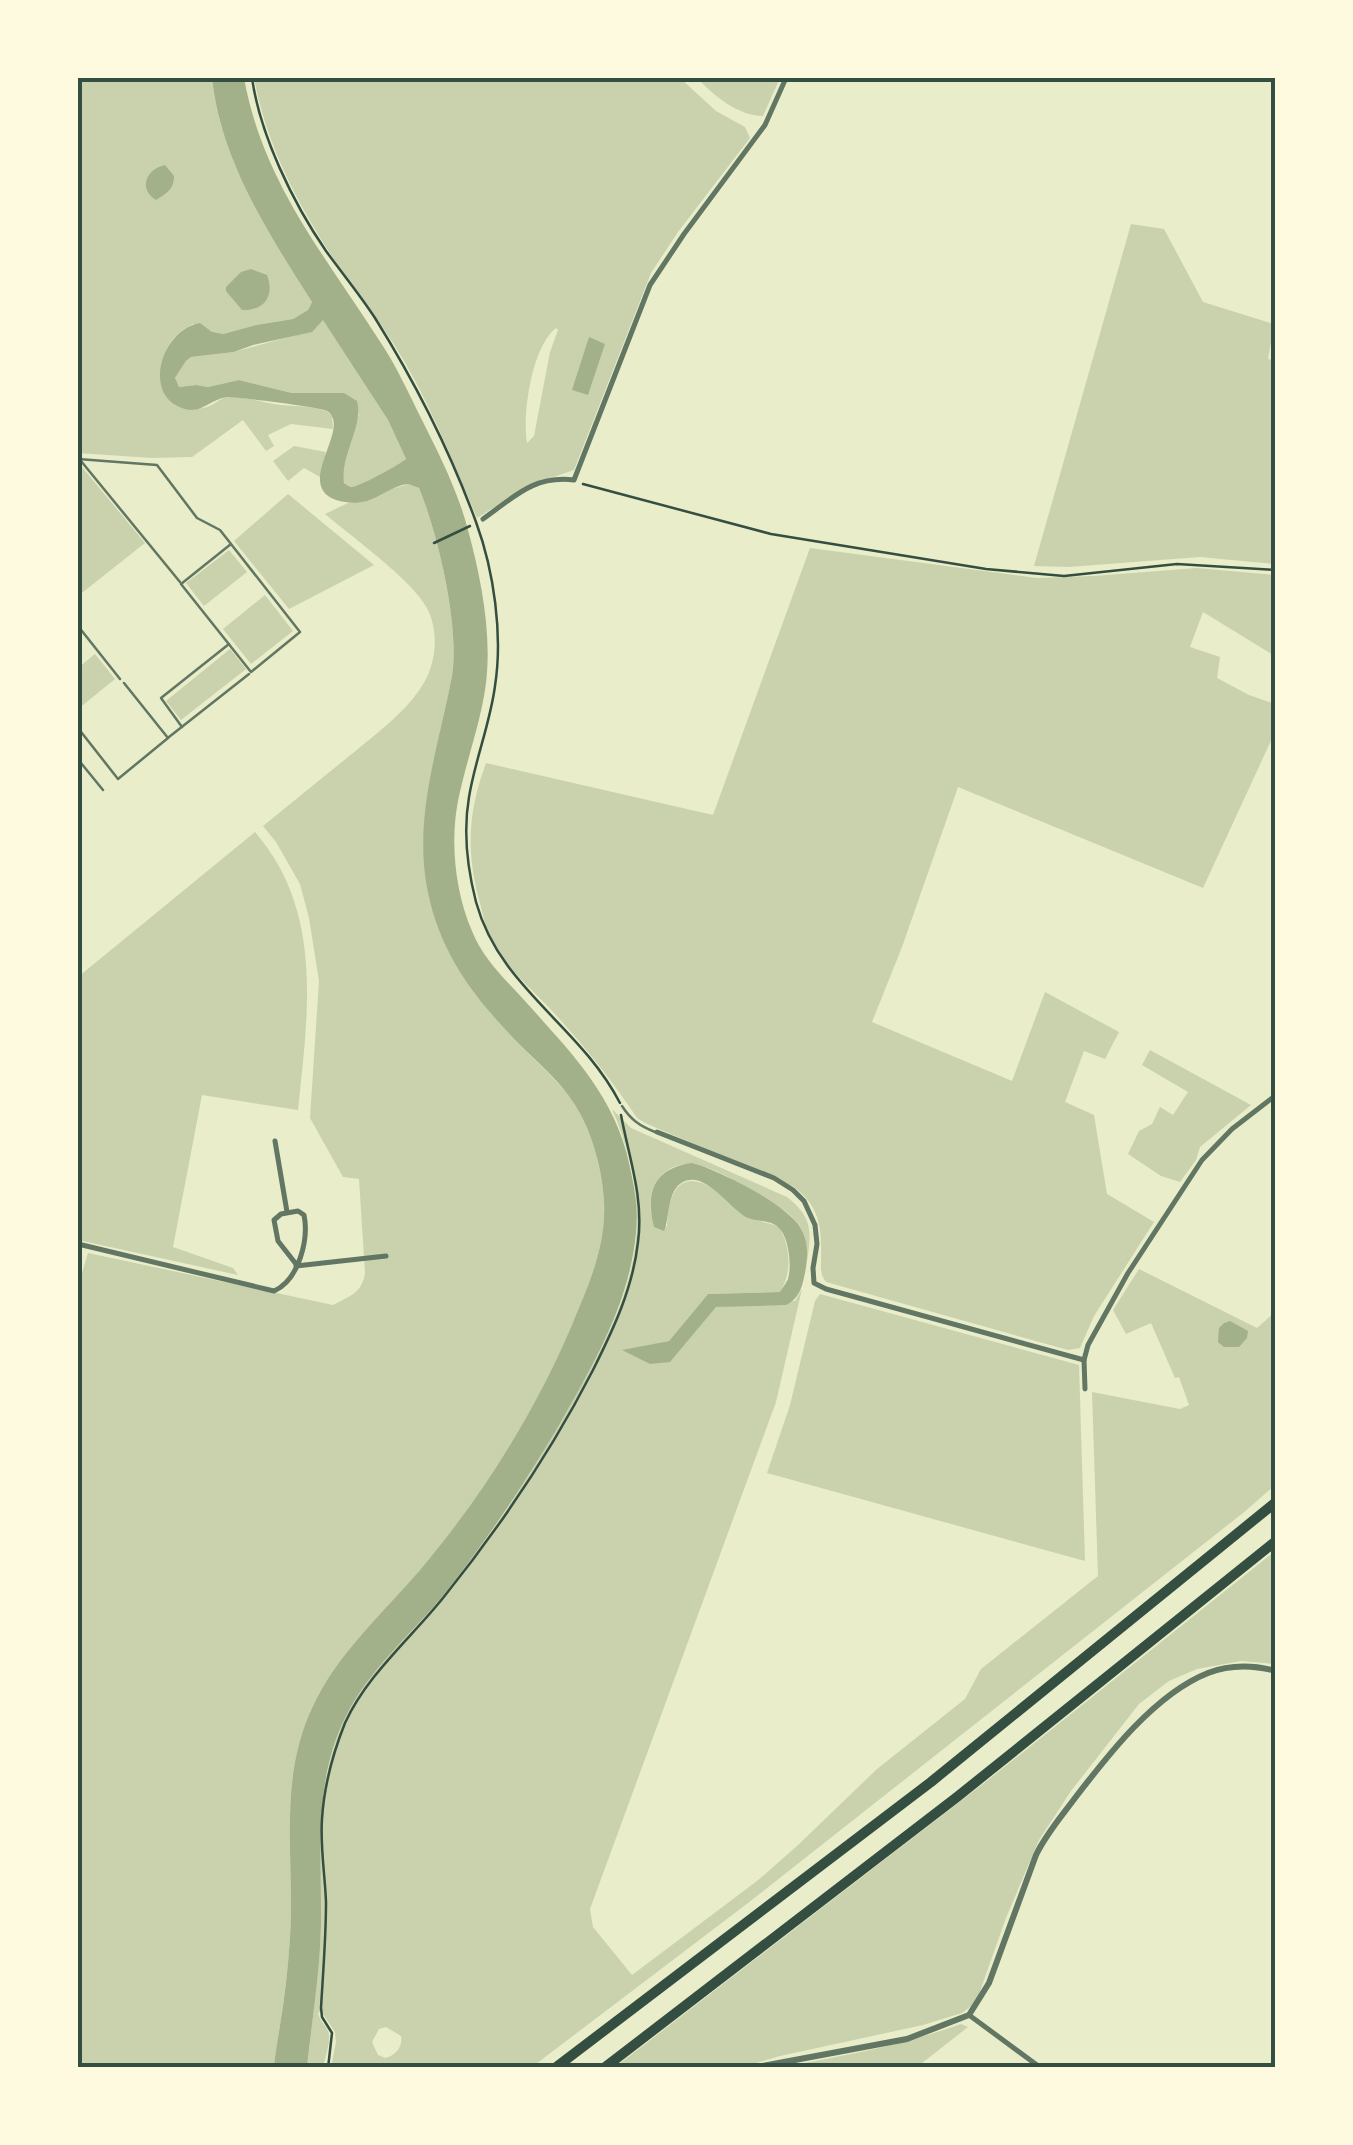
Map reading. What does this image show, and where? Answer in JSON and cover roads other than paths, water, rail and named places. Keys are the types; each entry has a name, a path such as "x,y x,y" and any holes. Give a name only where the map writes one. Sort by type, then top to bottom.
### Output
{"highway":[{"path":"556,2068 930,1782 1276,1502"},
{"path":"604,2068 957,1798 1276,1541"}],"street":[{"path":"480,521 540,482 574,480 650,285 765,125 786,78"},
{"path":"1085,1389 1084,1360 1102,1316 1202,1160 1232,1129 1276,1095"},
{"path":"657,1132 774,1178 793,1190 804,1201 815,1225 814,1283 1084,1360"},
{"path":"275,1141 287,1212"},
{"path":"78,1244 274,1291 285,1285 296,1265 306,1237 302,1212 276,1216 274,1227 278,1241 296,1265"},
{"path":"296,1265 386,1256"},
{"path":"752,2068 907,2039 968,2015 990,1983 1045,1838 1117,1744 1168,1698 1208,1673 1240,1666 1276,1671"},
{"path":"968,2015 1042,2068"}],"lane":[{"path":"78,459 157,465 197,518 220,530 300,632 118,779 78,728"},
{"path":"78,459 251,672"},
{"path":"182,584 231,544"},
{"path":"78,626 168,738"},
{"path":"182,727 161,698 229,644"},
{"path":"81,763 103,790"},
{"path":"622,1106 640,1126 657,1132"}]}
